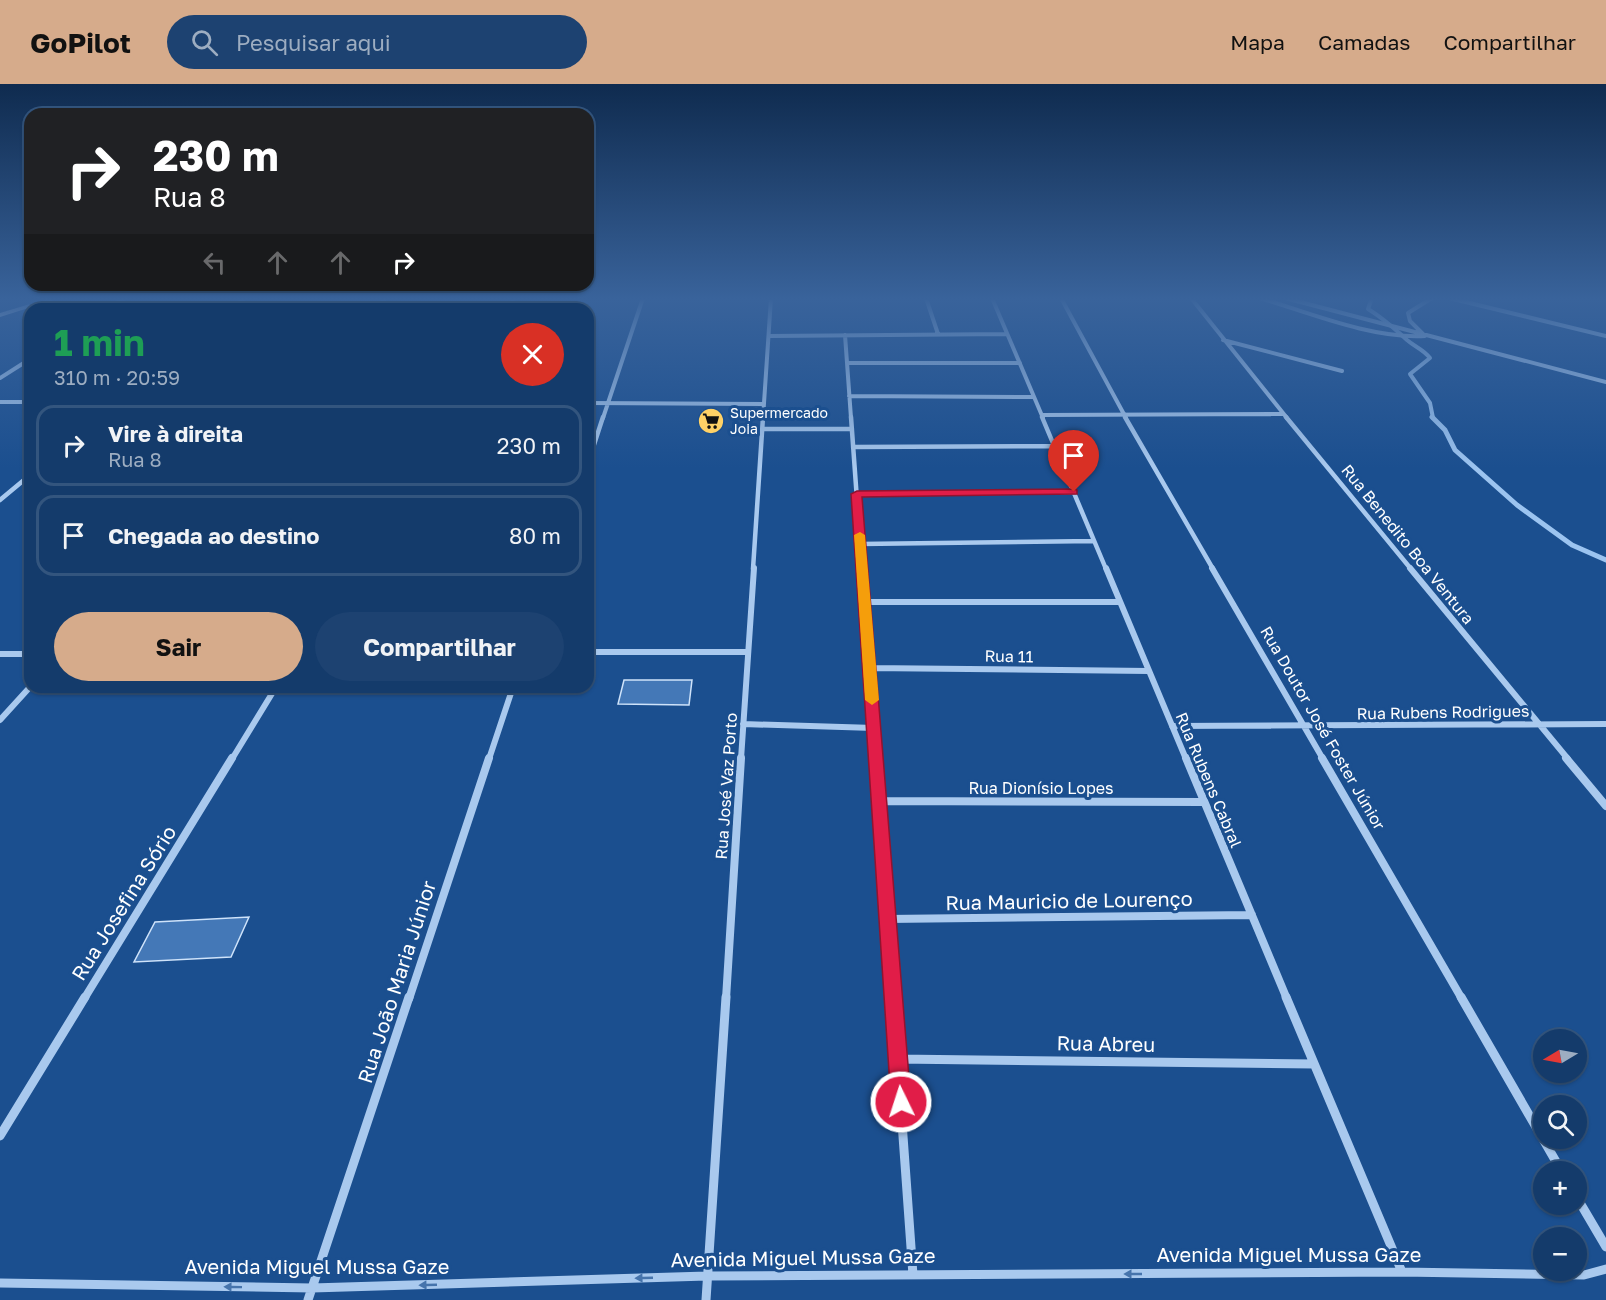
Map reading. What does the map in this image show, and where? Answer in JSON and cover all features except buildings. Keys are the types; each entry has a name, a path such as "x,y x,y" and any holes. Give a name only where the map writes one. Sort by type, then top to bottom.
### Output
{"street":[{"path":"594,445 624,355"},
{"name":"Rua José Vaz Porto","path":"706,1300 768,355"},
{"path":"846,355 914,1275"},
{"name":"Rua Rubens Cabral","path":"1016,355 1402,1272"},
{"name":"Rua Doutor José Foster Júnior","path":"1092,355 1124,415 1556,1161"},
{"name":"Rua Benedito Boa Ventura","path":"1235,355 1606,806"},
{"path":"1281,355 1342,371"},
{"path":"1499,355 1606,382"},
{"path":"0,378 24,363"},
{"path":"847,363 1020,363"},
{"path":"849,396 1034,397"},
{"path":"0,402 24,402"},
{"path":"594,403 764,404"},
{"path":"1042,415 1283,414"},
{"path":"762,429 852,429"},
{"path":"853,447 1054,446"},
{"path":"0,500 24,480"},
{"path":"857,494 1074,492"},
{"path":"860,544 1094,541"},
{"path":"865,602 1120,602"},
{"path":"594,652 748,652"},
{"path":"0,654 24,654"},
{"name":"Rua 11","path":"869,668 1149,671"},
{"path":"0,720 25,693"},
{"name":"Rua Josefina Sório","path":"0,1136 272,693"},
{"name":"Rua João Maria Júnior","path":"308,1300 511,693"},
{"name":"Rua Rubens Rodrigues","path":"1172,726 1305,727 1606,723"},
{"path":"743,724 874,728"},
{"name":"Rua Dionísio Lopes","path":"879,801 1204,802"},
{"name":"Rua Mauricio de Lourenço","path":"887,919 1252,915"},
{"name":"Rua Abreu","path":"898,1059 1314,1064"},
{"path":"1587,1215 1606,1247"},
{"name":"Avenida Miguel Mussa Gaze","path":"0,1283 312,1288 707,1276 1402,1272 1584,1275 1606,1269"}],"waterway":[{"path":"1427,355 1430,358 1410,374 1430,403 1433,418"},
{"path":"1433,418 1445,430 1455,450 1517,505 1572,545 1606,560"}],"slow traffic":[{"path":"860,535 872,700"}],"place":[{"name":"Supermercado Joia","path":"711,421"}],"route":[{"path":"901,1102 857,494 1074,492"}]}
